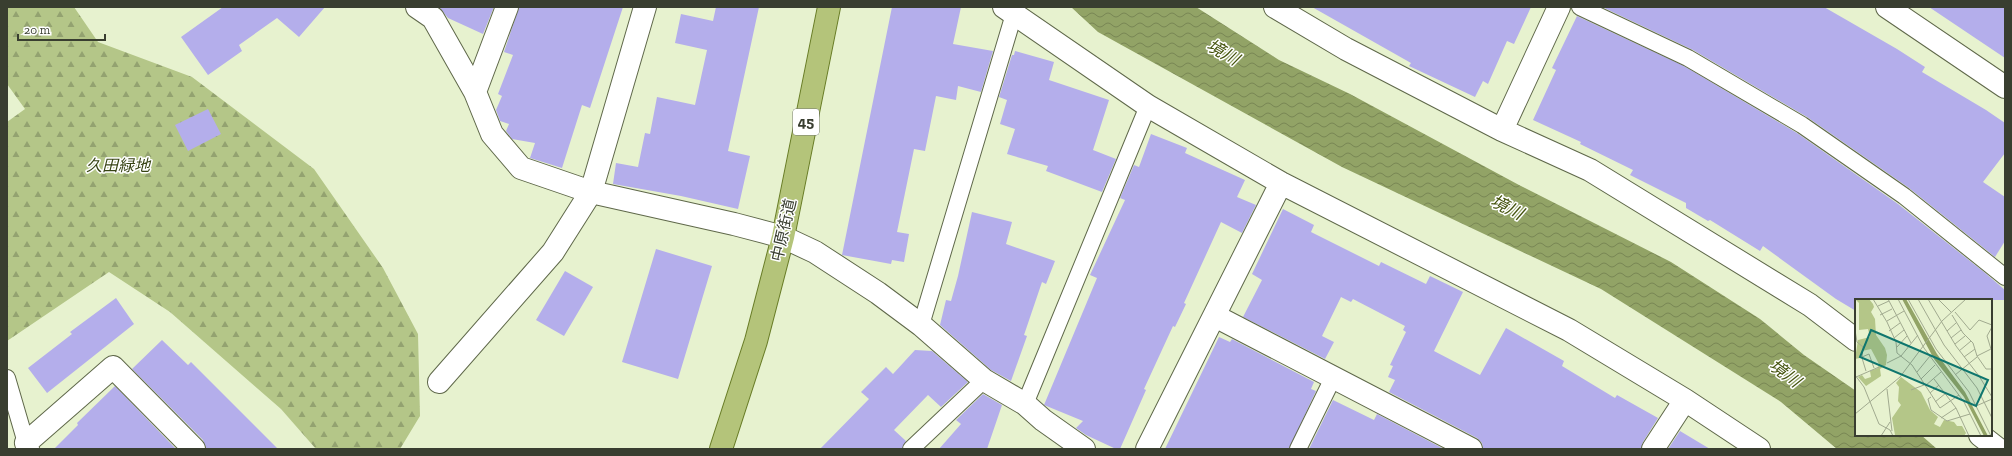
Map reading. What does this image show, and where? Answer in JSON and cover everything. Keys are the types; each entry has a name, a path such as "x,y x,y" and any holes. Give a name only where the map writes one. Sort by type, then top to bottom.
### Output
{"main road":[{"name":"中原街道","path":"721,449 756,342 783,237 829,7"}],"street":[{"path":"418,7 433,18 475,92 492,134 521,168 591,192 734,224 783,237 815,252 878,293 921,325 984,380 1024,404 1042,420 1084,449"},
{"path":"475,92 507,7"},
{"path":"439,382 553,252 591,192 645,7"},
{"path":"1275,7 1346,49 1502,130 1590,170 1810,305 1855,339"},
{"path":"1502,130 1558,7"},
{"path":"1887,7 2005,87"},
{"path":"1009,10 1148,106 1281,182 1569,330 1685,400 1759,449"},
{"path":"1147,449 1281,182"},
{"path":"1215,316 1471,449"},
{"path":"27,446 113,367 194,449"},
{"path":"1653,449 1685,400"},
{"path":"1981,436 1998,449"}],"lane":[{"path":"1580,7 1688,58 1802,125 1904,196 2005,277"},
{"path":"921,325 1009,10"},
{"path":"1024,404 1148,106"},
{"path":"7,378 27,446"},
{"path":"1298,449 1332,378"},
{"path":"911,449 984,380"}],"green space":[{"name":"久田緑地","path":"7,7 74,7 98,42 192,77 314,169 383,268 418,334 420,416 400,449 316,449 281,409 170,312 109,272 7,341 7,122 25,109 7,84"}],"water":[{"name":"境川","path":"1071,7 1196,7 1279,60 1350,94 1519,185 1671,262 1760,319 1804,355 1855,390 1855,436 1922,436 1937,449 1837,449 1781,402 1601,289 1342,167 1098,32"}],"building":[{"path":"223,7 325,7 299,37 277,18 239,45 242,51 208,75 181,37"},
{"path":"439,7 494,7 483,34 448,18"},
{"path":"519,7 623,7 590,108 582,105 562,168 530,158 535,143 512,139 506,131 509,124 500,121 496,110 502,96 498,94 513,55 504,52"},
{"path":"716,7 759,7 728,151 750,156 738,209 681,196 613,184 616,163 638,167 645,133 650,134 657,97 695,105 707,50 675,43 681,14 713,21"},
{"path":"892,7 961,7 953,44 993,51 981,92 958,86 956,100 936,96 925,151 914,149 897,232 909,234 904,262 892,260 891,264 842,255"},
{"path":"1312,7 1531,7 1514,44 1507,41 1488,84 1483,81 1475,97 1409,66 1411,63"},
{"path":"1602,7 1824,7 1897,49 1925,67 1922,72 2005,123 2005,153 1983,182 2005,197 2005,241 1995,257 1909,188 1807,117 1693,50"},
{"path":"1929,7 2005,7 2005,58"},
{"path":"1577,16 1684,66 1797,133 1898,204 2005,290 2005,300 1855,299 1855,310 1836,299 1763,246 1760,251 1710,220 1708,221 1686,208 1686,203 1630,175 1633,170 1580,144 1581,142 1533,120 1556,70 1552,68"},
{"path":"1015,51 1054,62 1049,80 1109,100 1093,150 1116,159 1102,192 1046,171 1048,166 1007,154 1015,129 1000,124 1007,100 999,97 1012,55 1014,55"},
{"path":"208,109 221,134 188,151 175,125"},
{"path":"1151,134 1187,148 1185,153 1245,180 1237,197 1256,205 1242,233 1221,222 1184,303 1186,304 1175,327 1173,326 1144,389 1146,390 1120,449 1116,449 1086,435 1076,428 1083,421 1044,405 1097,278 1090,275 1125,200 1120,198 1134,165 1139,167"},
{"path":"1283,209 1314,225 1311,232 1379,266 1381,262 1426,284 1430,276 1463,292 1434,351 1480,375 1506,328 1564,361 1562,366 1615,398 1617,395 1658,418 1643,442 1641,449 1483,449 1482,443 1477,438 1389,392 1395,380 1388,377 1393,366 1390,365 1406,332 1403,330 1405,326 1353,299 1351,302 1341,297 1322,336 1334,342 1325,359 1243,317 1262,280 1252,274"},
{"path":"972,212 1012,222 1006,244 1055,261 1046,284 1042,282 1024,335 1027,336 1011,381 991,370 940,325 946,300 951,301"},
{"path":"656,249 712,266 678,379 622,362"},
{"path":"565,271 593,287 564,336 536,320"},
{"path":"116,298 134,324 47,393 28,368 72,334 70,332"},
{"path":"1219,337 1230,342 1232,339 1314,382 1311,389 1316,391 1289,449 1165,449"},
{"path":"162,340 188,365 191,362 278,449 206,449 203,440 132,369"},
{"path":"915,350 932,351 968,382 941,407 928,395 894,430 906,441 902,449 820,449 869,399 861,392 886,367 893,374"},
{"path":"115,386 176,449 54,449 78,425 77,423"},
{"path":"983,394 1002,405 987,449 939,449 961,424 956,420"},
{"path":"1333,400 1374,420 1377,414 1444,449 1309,449"},
{"path":"1680,431 1710,449 1668,449"}]}
